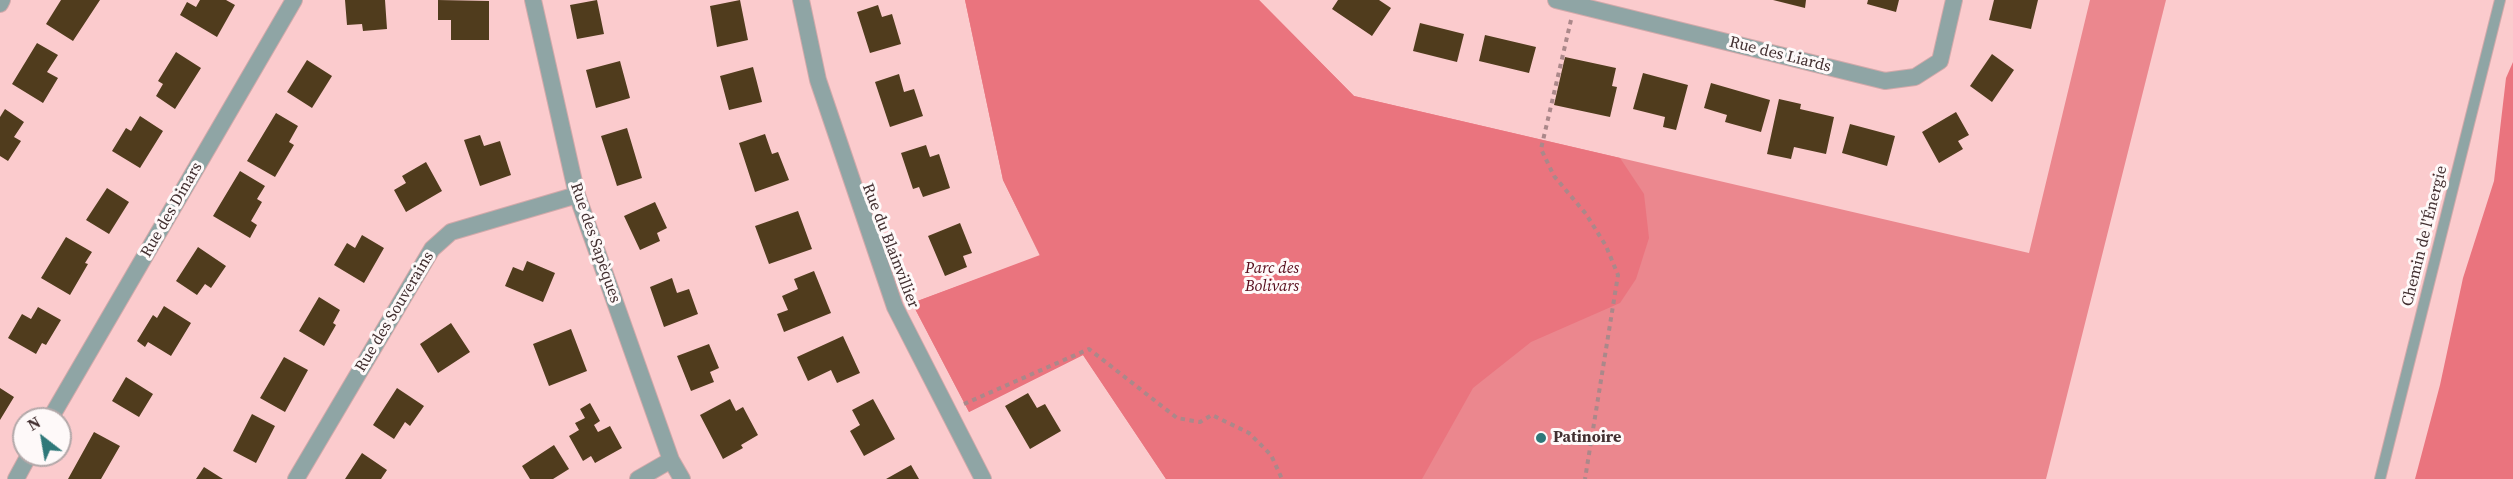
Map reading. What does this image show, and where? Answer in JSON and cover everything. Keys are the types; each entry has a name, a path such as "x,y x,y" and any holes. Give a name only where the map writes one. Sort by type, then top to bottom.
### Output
{"street":[{"name":"Rue des Dinars","path":"57,407 294,0"},
{"name":"Rue des Sapèques","path":"533,0 577,195 671,460 682,479"},
{"name":"Rue du Blainvillier","path":"801,0 818,80 895,308 983,479"},
{"name":"Rue des Liards","path":"1556,0 1885,81 1915,77 1940,61 1954,0"},
{"name":"Rue des Souverains","path":"296,479 432,249 451,232 577,195"},
{"path":"638,479 671,460"}],"lane":[{"name":"Chemin de l'Énergie","path":"2380,479 2500,0"}],"path":[{"path":"1575,5 1541,149 1554,176 1586,214 1606,246 1618,275 1585,479"},
{"path":"960,406 1089,349 1177,418 1200,422 1212,415 1249,433 1271,455 1282,479"},
{"path":"957,399 964,413"}],"green space":[{"name":"Parc des Bolivars","path":"965,0 1259,0 1354,96 2029,253 2090,0 2166,0 2046,479 1166,479 1083,355 969,412 912,303 1040,256 1003,180"},
{"path":"965,0 1259,0 1354,96 1620,158 1644,194 1649,238 1636,279 1620,303 1531,342 1473,388 1422,479 1166,479 1083,355 969,412 912,303 1040,255 1003,180"},
{"path":"2513,62 2513,479 2415,479 2440,385 2463,278 2494,181 2506,78"}],"building":[{"path":"61,0 100,0 73,41 46,24"},
{"path":"200,0 226,0 235,5 217,37 180,15 187,2 196,7"},
{"path":"345,0 385,0 387,29 363,31 362,24 347,25"},
{"path":"438,0 489,1 489,40 451,40 451,20 438,20"},
{"path":"597,0 604,34 577,39 570,5"},
{"path":"740,0 748,40 717,47 710,6"},
{"path":"1338,0 1379,0 1391,8 1372,36 1332,9"},
{"path":"1773,0 1806,0 1805,8"},
{"path":"1868,0 1899,0 1896,12 1867,4"},
{"path":"1994,0 2038,0 2031,29 1989,20"},
{"path":"878,5 882,17 892,14 901,44 870,53 857,12"},
{"path":"1420,23 1464,34 1457,62 1413,51"},
{"path":"1485,35 1536,47 1529,73 1479,61"},
{"path":"37,43 58,55 47,72 58,78 43,103 12,84"},
{"path":"176,52 201,68 175,109 156,96 163,84 158,81"},
{"path":"1992,54 2014,70 1992,102 1970,86"},
{"path":"1565,57 1616,68 1612,86 1617,87 1610,117 1554,105"},
{"path":"307,60 332,76 312,108 287,92"},
{"path":"620,61 630,98 596,108 586,70"},
{"path":"753,67 762,102 729,110 720,76"},
{"path":"1643,73 1688,85 1676,130 1663,127 1665,117 1633,109"},
{"path":"899,74 904,92 914,89 923,116 890,127 875,82"},
{"path":"1711,83 1770,100 1761,132 1725,122 1727,115 1704,108"},
{"path":"1779,99 1801,104 1800,109 1834,117 1826,154 1794,147 1791,159 1767,154"},
{"path":"5,109 24,122 14,137 21,141 8,161 0,156 0,117"},
{"path":"1956,112 1969,135 1958,141 1963,149 1939,163 1922,132"},
{"path":"276,113 298,126 289,142 294,145 275,177 247,161"},
{"path":"140,116 163,131 140,168 112,151 126,128 131,131"},
{"path":"1850,124 1895,136 1887,166 1842,153"},
{"path":"627,128 642,178 617,186 601,136"},
{"path":"765,134 772,154 778,152 789,180 755,192 739,143"},
{"path":"480,135 484,146 500,141 511,175 480,186 464,140"},
{"path":"926,145 930,157 939,154 950,188 923,197 919,187 913,189 901,153"},
{"path":"426,162 442,191 406,212 394,190 406,183 402,176"},
{"path":"240,171 265,186 257,199 262,202 251,221 257,225 250,238 213,216"},
{"path":"107,188 129,202 109,234 86,220"},
{"path":"655,202 667,228 657,233 660,241 640,250 624,216"},
{"path":"798,211 812,249 769,264 755,226"},
{"path":"960,223 972,253 963,256 967,267 945,276 928,236"},
{"path":"362,235 384,248 364,283 334,265 347,243 355,248"},
{"path":"66,237 92,252 85,263 88,264 70,295 41,278"},
{"path":"198,247 226,266 211,288 205,284 197,295 176,281"},
{"path":"527,261 555,273 543,302 505,286 513,267 523,271"},
{"path":"814,271 831,313 784,332 777,314 788,310 782,296 798,289 794,279"},
{"path":"672,278 677,293 689,289 698,314 664,327 650,287"},
{"path":"319,297 340,310 333,323 336,325 324,346 299,331"},
{"path":"164,306 191,323 171,356 148,342 145,347 137,341 153,315 157,318"},
{"path":"38,307 61,320 46,345 42,343 36,354 8,338 22,314 31,319"},
{"path":"451,323 470,352 438,373 420,344"},
{"path":"571,329 587,371 549,386 533,344"},
{"path":"843,336 860,373 837,383 831,370 808,381 797,357"},
{"path":"709,344 719,368 710,372 714,382 691,391 677,356"},
{"path":"284,357 308,370 285,412 260,398"},
{"path":"126,377 153,394 139,417 112,401"},
{"path":"0,388 14,397 0,420"},
{"path":"397,388 424,406 410,426 405,422 394,439 373,425"},
{"path":"1028,393 1037,408 1045,404 1061,431 1030,449 1005,406"},
{"path":"730,399 736,411 743,407 758,435 741,445 743,448 723,459 700,415"},
{"path":"873,399 895,439 864,456 850,431 860,425 852,410"},
{"path":"590,403 600,421 594,425 598,432 610,426 622,448 595,463 591,456 583,461 569,436 579,430 575,423 585,418 580,409"},
{"path":"252,414 275,426 256,463 233,451"},
{"path":"94,432 120,446 101,479 68,479"},
{"path":"554,445 569,469 553,479 530,479 522,466"},
{"path":"362,453 387,470 381,479 345,479"},
{"path":"911,465 919,479 886,479"},
{"path":"204,467 223,479 196,479"}],"place":[{"name":"Patinoire","path":"1541,438"}]}
